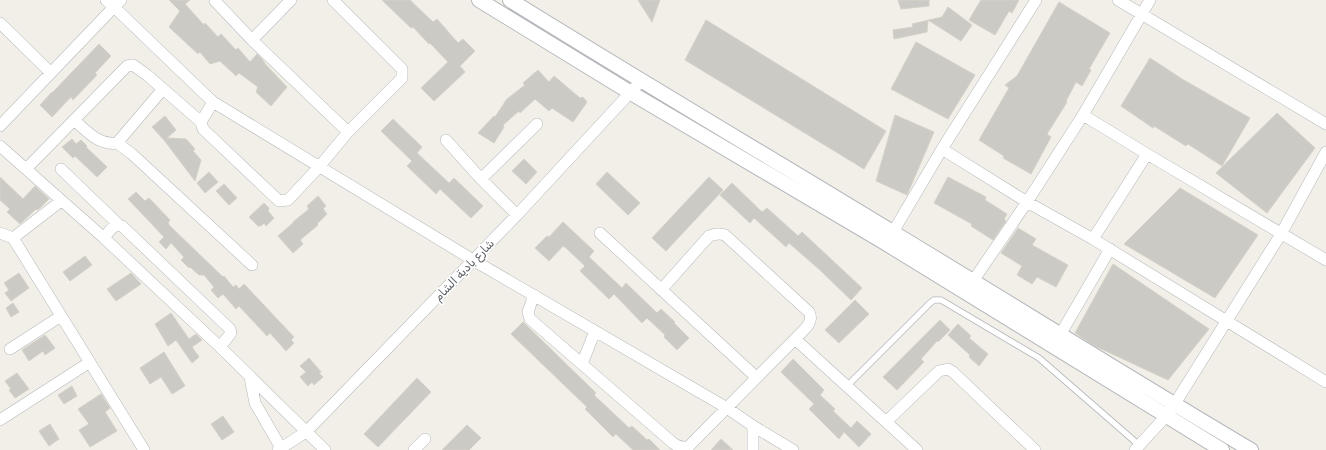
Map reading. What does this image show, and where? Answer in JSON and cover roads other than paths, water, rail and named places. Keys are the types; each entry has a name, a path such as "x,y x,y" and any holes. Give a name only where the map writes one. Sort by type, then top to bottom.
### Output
{"street":[{"path":"216,0 215,1 252,40 348,132"},
{"path":"252,40 291,0"},
{"path":"26,169 127,66 133,66 163,89 201,122 203,129 279,201 288,200 319,167 348,132 402,78 402,69 333,0"},
{"path":"479,0 631,93 892,232 1174,405 1251,450"},
{"path":"510,0 642,81 882,241 1222,450"},
{"path":"892,232 942,149 1036,0"},
{"path":"1118,0 1326,124"},
{"path":"973,281 1027,202 1083,115 1150,0"},
{"path":"0,126 51,72 113,2 213,102 474,260 727,408 753,426 793,450"},
{"path":"0,23 51,72"},
{"name":"شارع بادية الشام","path":"280,449 306,432 517,216 642,81"},
{"path":"74,120 100,141 110,144 117,143 163,89"},
{"path":"201,122 213,102"},
{"path":"1083,115 1280,234 1326,260"},
{"path":"481,179 537,124"},
{"path":"446,140 517,216"},
{"path":"117,143 132,154 252,265"},
{"path":"0,146 104,238 220,347 325,450"},
{"path":"942,149 1027,202 1110,249 1226,322 1326,382"},
{"path":"1137,448 1174,405 1280,234 1326,152"},
{"path":"1093,239 1147,154"},
{"path":"61,169 230,329 230,336 220,347"},
{"path":"13,238 61,201"},
{"path":"104,238 114,226 118,224"},
{"path":"0,233 13,238 144,450"},
{"path":"600,234 756,378"},
{"path":"534,295 528,312 530,320 677,446 688,447 810,324 810,315 809,312 725,235 722,234 709,236 661,290"},
{"path":"1060,335 1110,249"},
{"path":"10,349 61,316"},
{"path":"582,364 595,331"},
{"path":"795,339 917,450"},
{"path":"0,420 90,362"},
{"path":"886,421 939,371 948,369 954,372 1031,444 1035,450"},
{"path":"250,377 255,403 280,449"},
{"path":"753,426 753,450"},
{"path":"414,450 425,439"}],"lane":[{"path":"847,386 930,303 934,300 942,300 1039,358 1137,448"}]}
